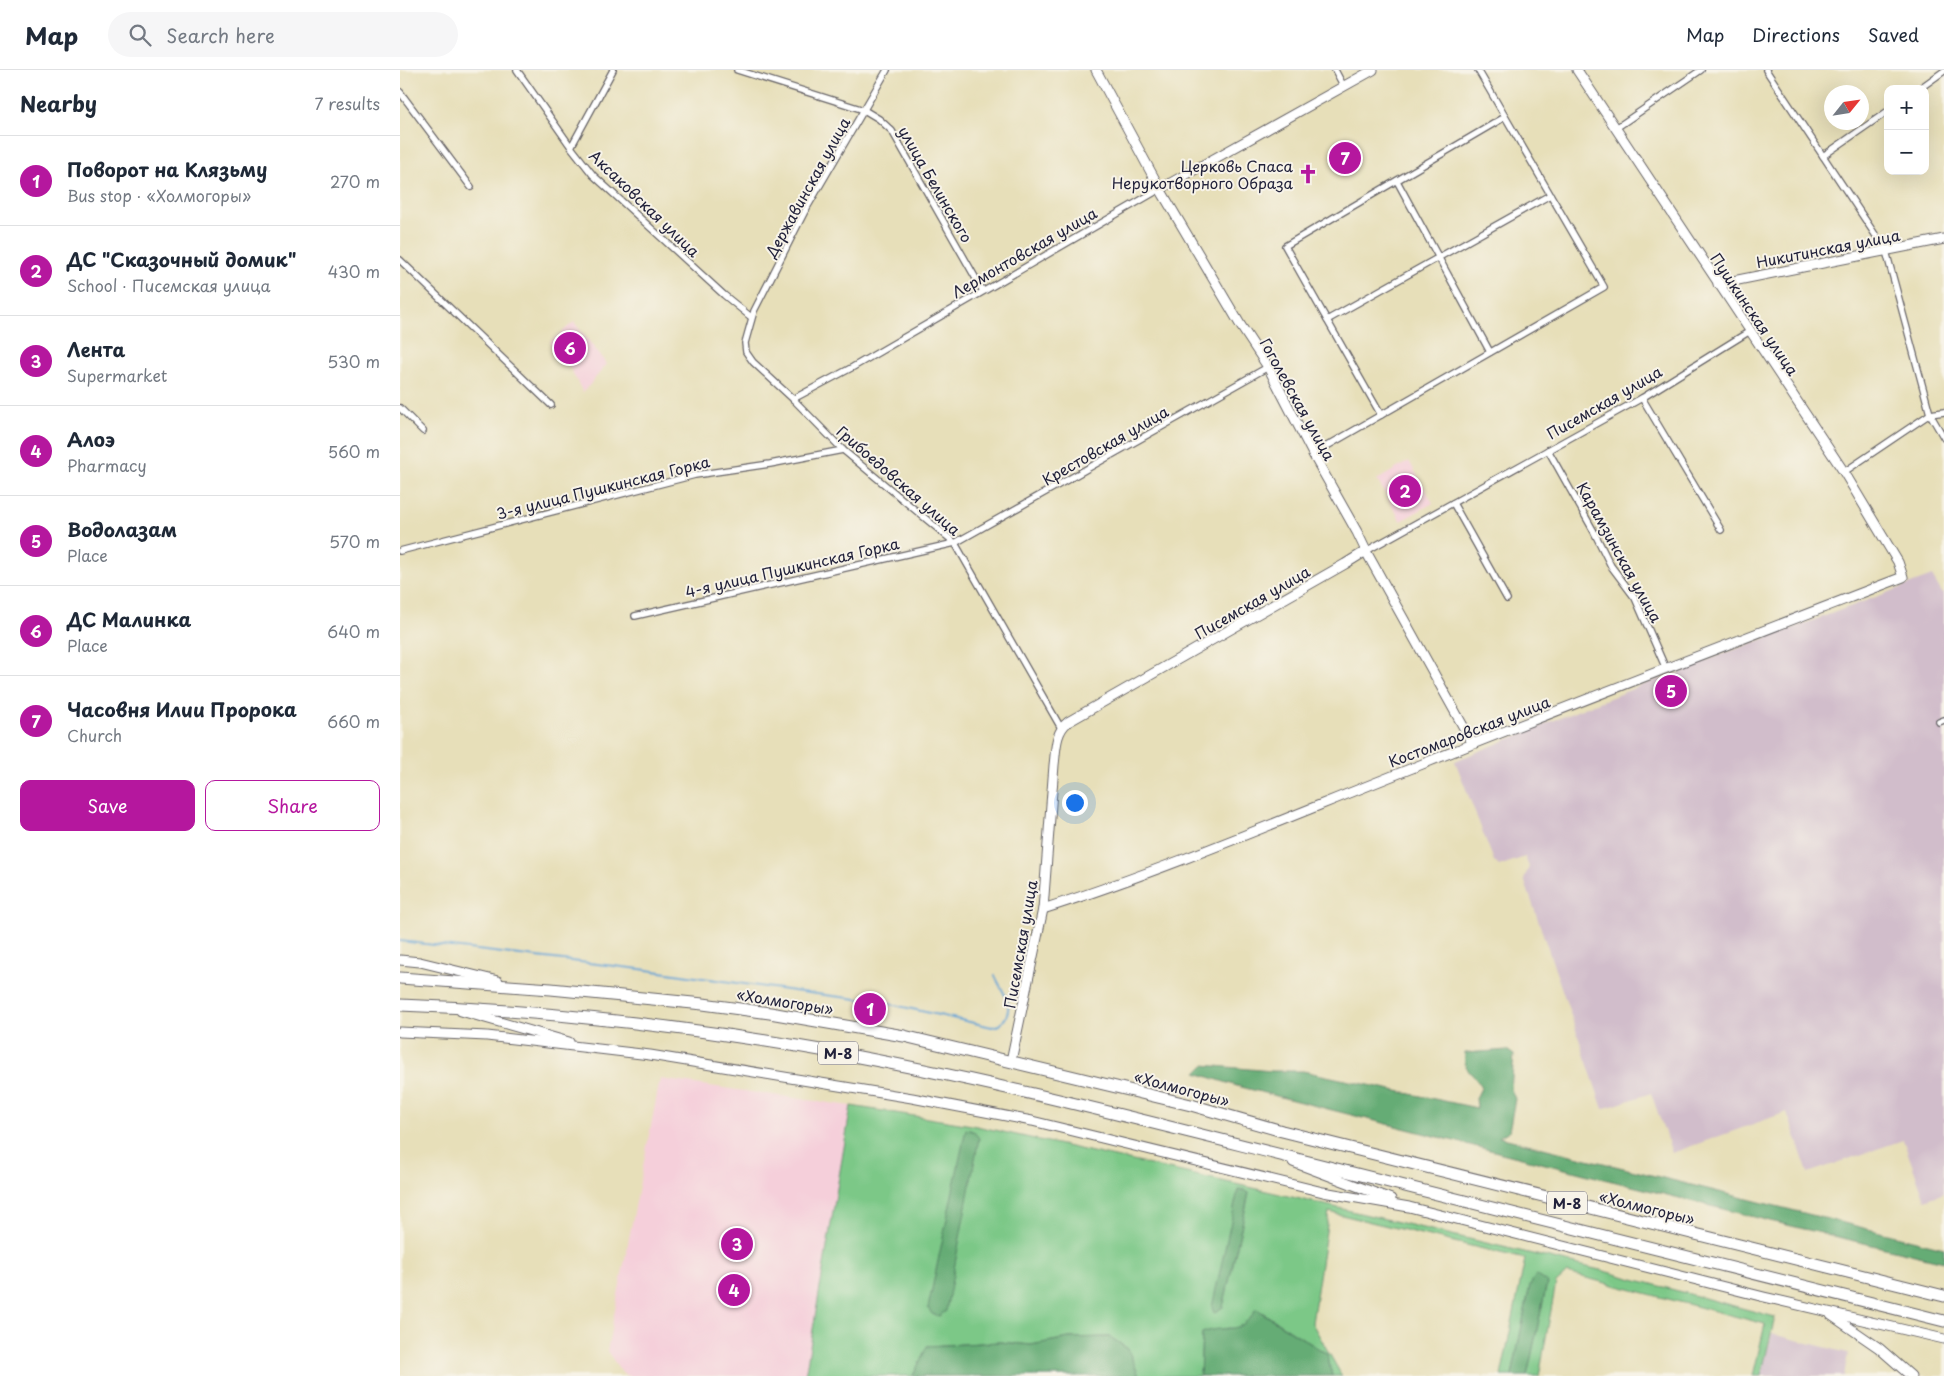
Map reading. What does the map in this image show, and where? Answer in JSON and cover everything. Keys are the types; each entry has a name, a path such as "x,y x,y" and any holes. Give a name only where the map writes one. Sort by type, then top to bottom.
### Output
{"highway":[{"name":"«Холмогоры»","path":"400,978 523,987 704,1004 770,1013 904,1036 1191,1105 1282,1131 1944,1296"},
{"name":"М-8","path":"400,1005 550,1014 701,1030 829,1051 1001,1087 1944,1321"}],"street":[{"name":"Аксаковская улица","path":"518,70 571,147 594,174 724,296 751,317"},
{"path":"571,147 613,70"},
{"name":"Державинская улица","path":"751,317 805,211 887,70"},
{"name":"Гоголевская улица","path":"1096,70 1160,189 1240,326 1268,367 1313,454 1473,744"},
{"path":"1335,70 1344,87"},
{"name":"Лермонтовская улица","path":"793,399 1160,189 1373,70"},
{"path":"1313,454 1604,287 1478,70"},
{"name":"Пушкинская улица","path":"1577,70 1844,472 1898,562 1903,577"},
{"path":"1616,128 1701,70"},
{"path":"1766,70 1886,251 1930,414 1944,438"},
{"name":"улица Белинского","path":"741,71 864,110 879,119 892,131 983,291"},
{"path":"1925,85 1944,71"},
{"path":"400,92 471,187"},
{"path":"1823,156 1884,114"},
{"path":"1381,415 1285,246 1505,117"},
{"path":"1397,181 1490,352"},
{"path":"1327,320 1550,195"},
{"name":"Никитинская улица","path":"1718,284 1944,240"},
{"path":"400,260 551,405"},
{"name":"Грибоедовская улица","path":"751,317 745,343 746,352 753,362 793,399 843,450 955,543 1061,728"},
{"name":"Писемская улица","path":"1011,1061 1044,909 1056,743 1061,728 1068,722 1366,551 1642,398 1750,331"},
{"name":"Крестовская улица","path":"955,543 1268,367"},
{"path":"1642,398 1721,530"},
{"path":"400,408 423,431"},
{"path":"1844,472 1930,414 1944,412"},
{"name":"3-я улица Пушкинская Горка","path":"400,551 695,475 770,464 843,450"},
{"name":"Карамзинская улица","path":"1548,450 1612,566 1635,598 1666,669"},
{"path":"1453,504 1507,599"},
{"name":"4-я улица Пушкинская Горка","path":"635,616 955,543"},
{"name":"Костомаровская улица","path":"1044,909 1240,837 1473,744 1903,577"},
{"path":"400,960 420,962 523,987"},
{"path":"452,1008 590,1048"},
{"path":"400,1032 487,1036 705,1063 1032,1121 1323,1192 1410,1207 1824,1311 1944,1338"},
{"path":"1260,1150 1410,1207"},
{"path":"1824,1311 1851,1327 1911,1376"}],"shaded area":[{"path":"574,322 607,364 583,393 567,362 556,353 550,342"},
{"path":"1409,461 1433,503 1401,521 1377,480"},
{"path":"1932,576 1944,596 1944,1193 1925,1200 1903,1140 1808,1173 1787,1112 1672,1153 1651,1093 1603,1109 1524,879 1529,867 1525,857 1499,866 1494,861 1455,761 1594,704 1687,670 1686,668"},
{"path":"660,1079 851,1106 805,1376 630,1376 623,1374 607,1351"},
{"path":"1772,1334 1848,1353 1844,1376 1761,1376"}],"green space":[{"path":"1507,1050 1514,1055 1511,1089 1515,1099 1509,1131 1499,1137 1944,1248 1944,1262 1770,1221 1237,1086 1196,1073 1204,1065 1272,1071 1303,1071 1477,1108 1476,1098 1481,1088 1465,1065 1465,1053"},
{"path":"851,1106 972,1125 1271,1192 1600,1270 1775,1317 1761,1376 1753,1376 1765,1324 1567,1273 1556,1283 1539,1376 1527,1376 1547,1283 1536,1276 1530,1285 1512,1376 1501,1376 1525,1259 1329,1212 1312,1323 1342,1376 1332,1376 1327,1354 1257,1309 1250,1319 1237,1329 1229,1328 1202,1333 1200,1376 1139,1376 1128,1349 1110,1337 1069,1338 1031,1345 1000,1342 928,1346 913,1376 805,1376","holes":["1238,1190 1244,1190 1249,1193 1224,1303"]},
{"path":"966,1129 973,1131 979,1138 946,1311 939,1316 932,1314 928,1308"},
{"path":"1238,1190 1244,1190 1249,1193 1223,1307 1214,1313 1212,1307"},
{"path":"1536,1275 1547,1282 1527,1376 1512,1376 1530,1285"},
{"path":"1256,1309 1327,1354 1332,1376 1200,1376 1202,1333 1238,1327 1250,1318"},
{"path":"1110,1337 1128,1349 1139,1376 913,1376 927,1346 1000,1342 1031,1345 1069,1338"}],"waterway":[{"path":"400,941 640,969 881,1002 992,1027 1000,1025 1008,1012 1005,995 995,976"}],"place":[{"name":"Часовня Илии Пророка","path":"1345,158"},
{"name":"Церковь Спаса Нерукотворного Образа","path":"1308,174"},
{"name":"ДС Малинка","path":"570,348"},
{"name":"ДС \"Сказочный домик\"","path":"1405,491"},
{"name":"Водолазам","path":"1671,691"},
{"name":"Поворот на Клязьму","path":"870,1009"},
{"name":"Лента","path":"737,1244"},
{"name":"Алоэ","path":"734,1290"}]}
